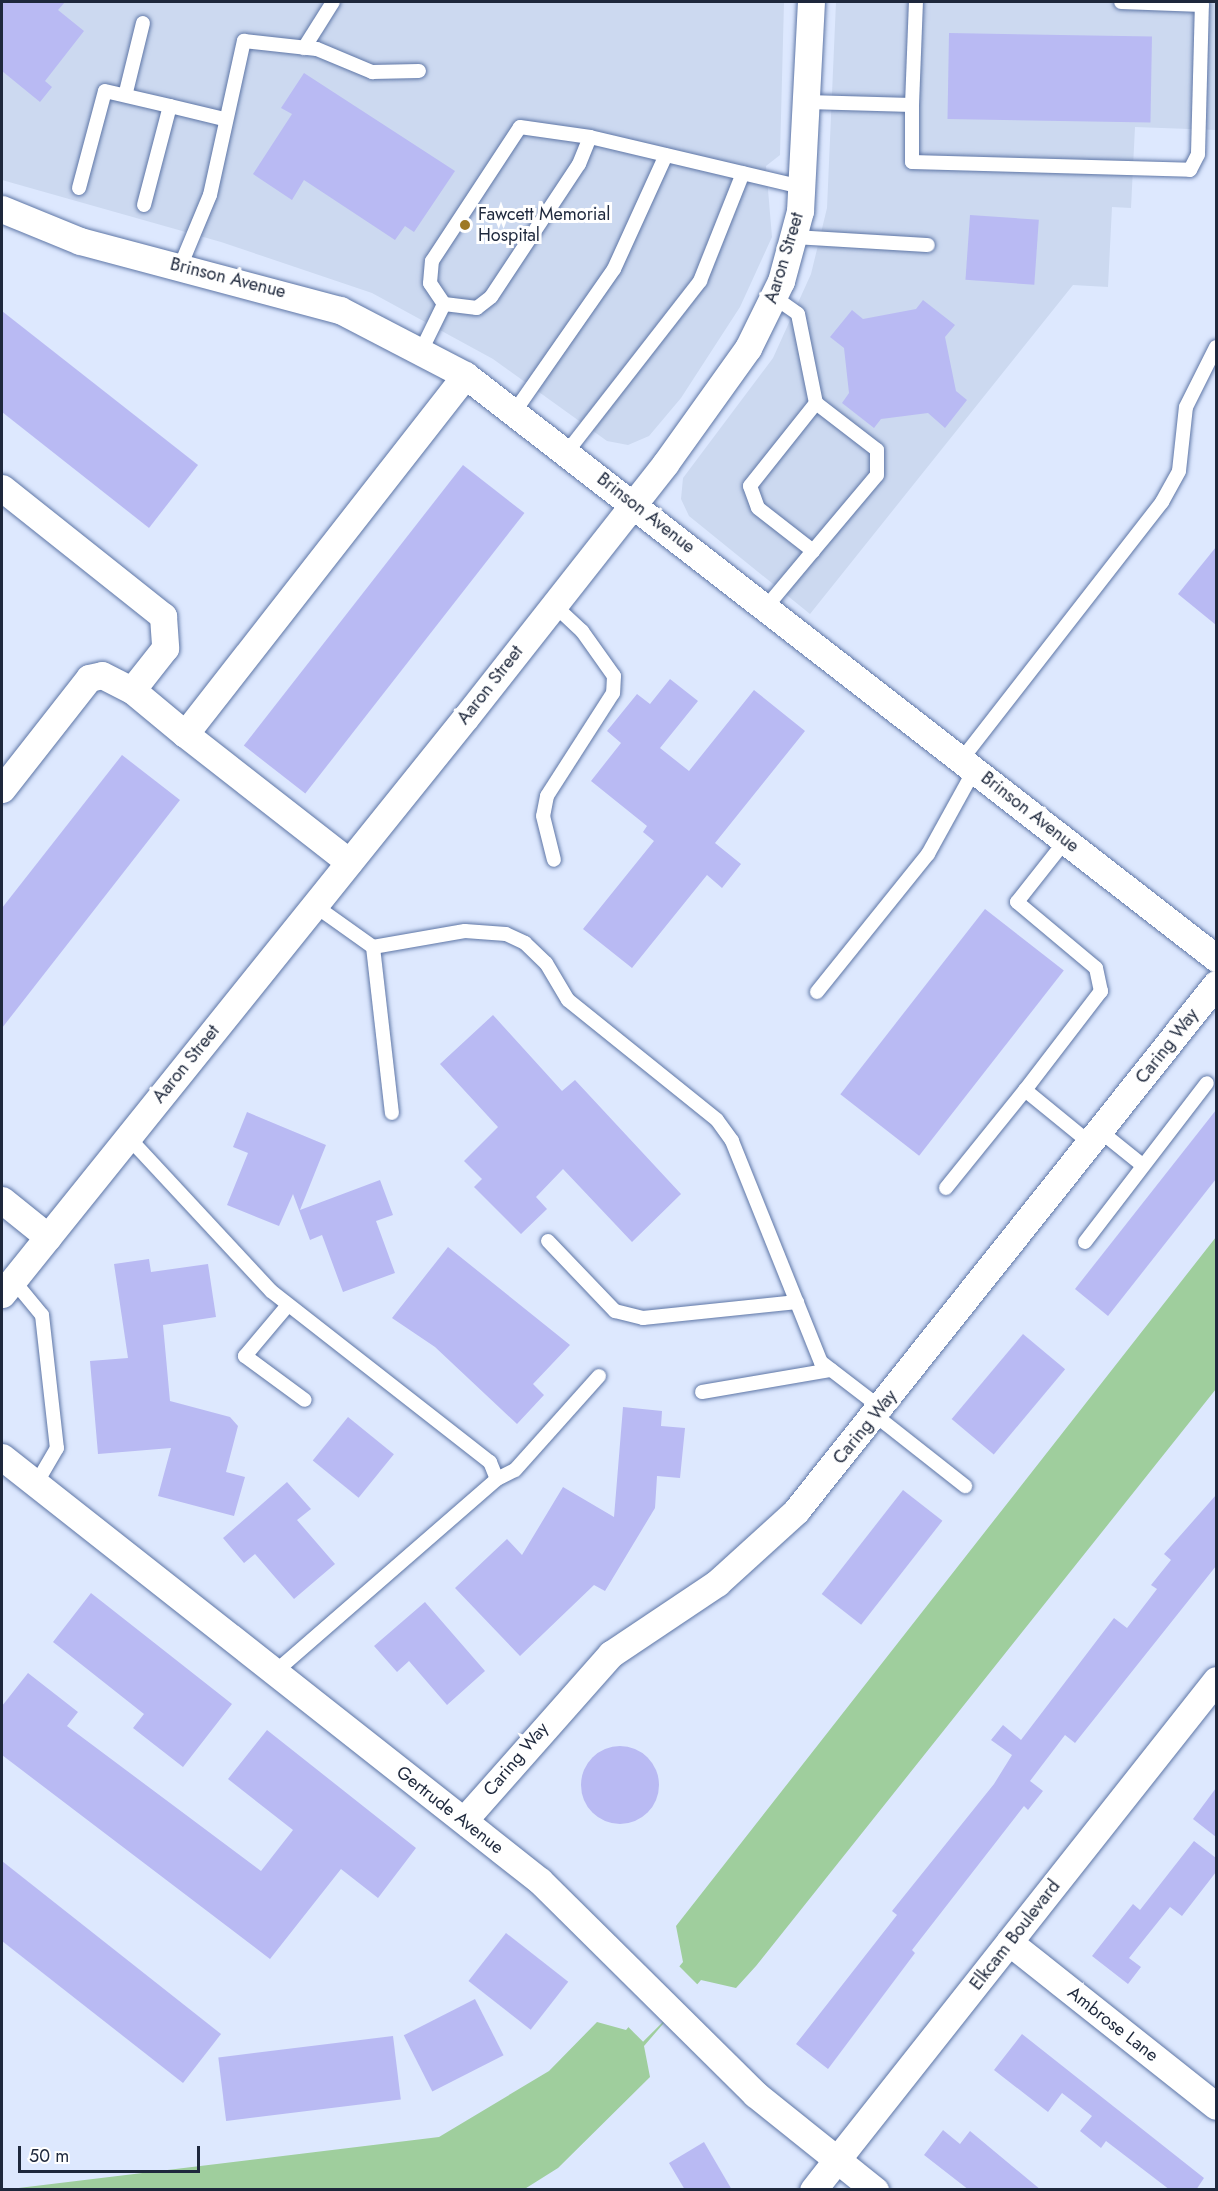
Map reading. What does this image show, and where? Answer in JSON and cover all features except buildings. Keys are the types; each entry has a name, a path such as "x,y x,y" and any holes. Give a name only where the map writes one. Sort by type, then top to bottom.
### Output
{"street":[{"name":"Aaron Street","path":"7,1287 554,604 728,378 774,297 793,237 802,187 810,2"},
{"name":"Brinson Avenue","path":"2,209 80,241 307,298 422,349 465,375 767,606 1216,958"},
{"path":"185,734 465,375"},
{"path":"2,488 163,616 165,648 132,690"},
{"path":"2,789 89,678 102,675 132,690 349,862"},
{"name":"Caring Way","path":"464,1820 574,1690 611,1654 717,1583 762,1544 878,1412 1216,984"},
{"path":"2,1200 48,1236"},
{"name":"Gertrude Avenue","path":"2,1457 464,1820 568,1906 687,2030 755,2094 875,2190"},
{"name":"Elkcam Boulevard","path":"813,2190 1216,1680"},
{"name":"Ambrose Lane","path":"1009,1942 1216,2106"}],"lane":[{"path":"304,48 333,2"},
{"path":"916,2 912,162 1190,170 1198,154 1202,5 1121,2"},
{"path":"126,92 143,23"},
{"path":"180,267 210,195 224,119 244,41 304,48 354,68 420,71"},
{"path":"79,188 105,91 126,92 170,106 224,119"},
{"path":"807,102 912,105"},
{"path":"144,205 170,106"},
{"path":"590,137 579,164 491,297 477,308 444,304 430,283 432,261 520,127 590,137 802,187"},
{"path":"515,411 614,269 666,155"},
{"path":"567,452 700,281 743,173"},
{"path":"793,237 928,245"},
{"path":"767,606 876,475 879,463 877,450 816,403 798,315 774,297"},
{"path":"422,349 444,304"},
{"path":"817,992 928,854 969,764 1162,502 1179,471 1186,408 1216,347"},
{"path":"813,551 758,508 750,486 816,403"},
{"path":"554,604 582,631 614,676 613,693 547,796 543,816 554,860"},
{"path":"946,1188 1101,991 1096,968 1017,902 1066,840"},
{"path":"314,905 373,947 465,931 506,934 525,943 546,963 568,1000 717,1120 732,1141 821,1362 965,1486"},
{"path":"373,947 392,1113"},
{"path":"1086,1242 1140,1164 1207,1083"},
{"path":"1025,1090 1140,1164"},
{"path":"128,1137 288,1305 489,1462 497,1479"},
{"path":"548,1241 615,1311 634,1316 797,1302"},
{"path":"7,1287 42,1315 56,1437 56,1456 36,1484"},
{"path":"288,1305 245,1356 305,1400"},
{"path":"702,1392 831,1370"},
{"path":"275,1672 497,1479 515,1470 599,1376"}],"shaded area":[{"name":"Fawcett Memorial Hospital","path":"2,2 784,2 780,155 766,166 772,237 740,307 681,398 649,436 628,445 607,441 493,359 372,293 221,242 2,180"},
{"path":"836,2 1216,2 1216,130 1135,127 1131,208 1112,207 1108,287 1073,285 810,614 689,516 681,499 683,478 773,358 811,274 827,208"},
{"path":"1216,1237 1216,1389 756,1966 736,1988 701,1980 644,2046 650,2077 558,2168 523,2190 2,2190 439,2137 549,2071 597,2022 626,2030 683,1962 676,1926"}],"pier":[{"path":"677,1964 699,1986 643,2042 621,2020"}],"place":[{"name":"Fawcett Memorial Hospital","path":"465,225"}]}
